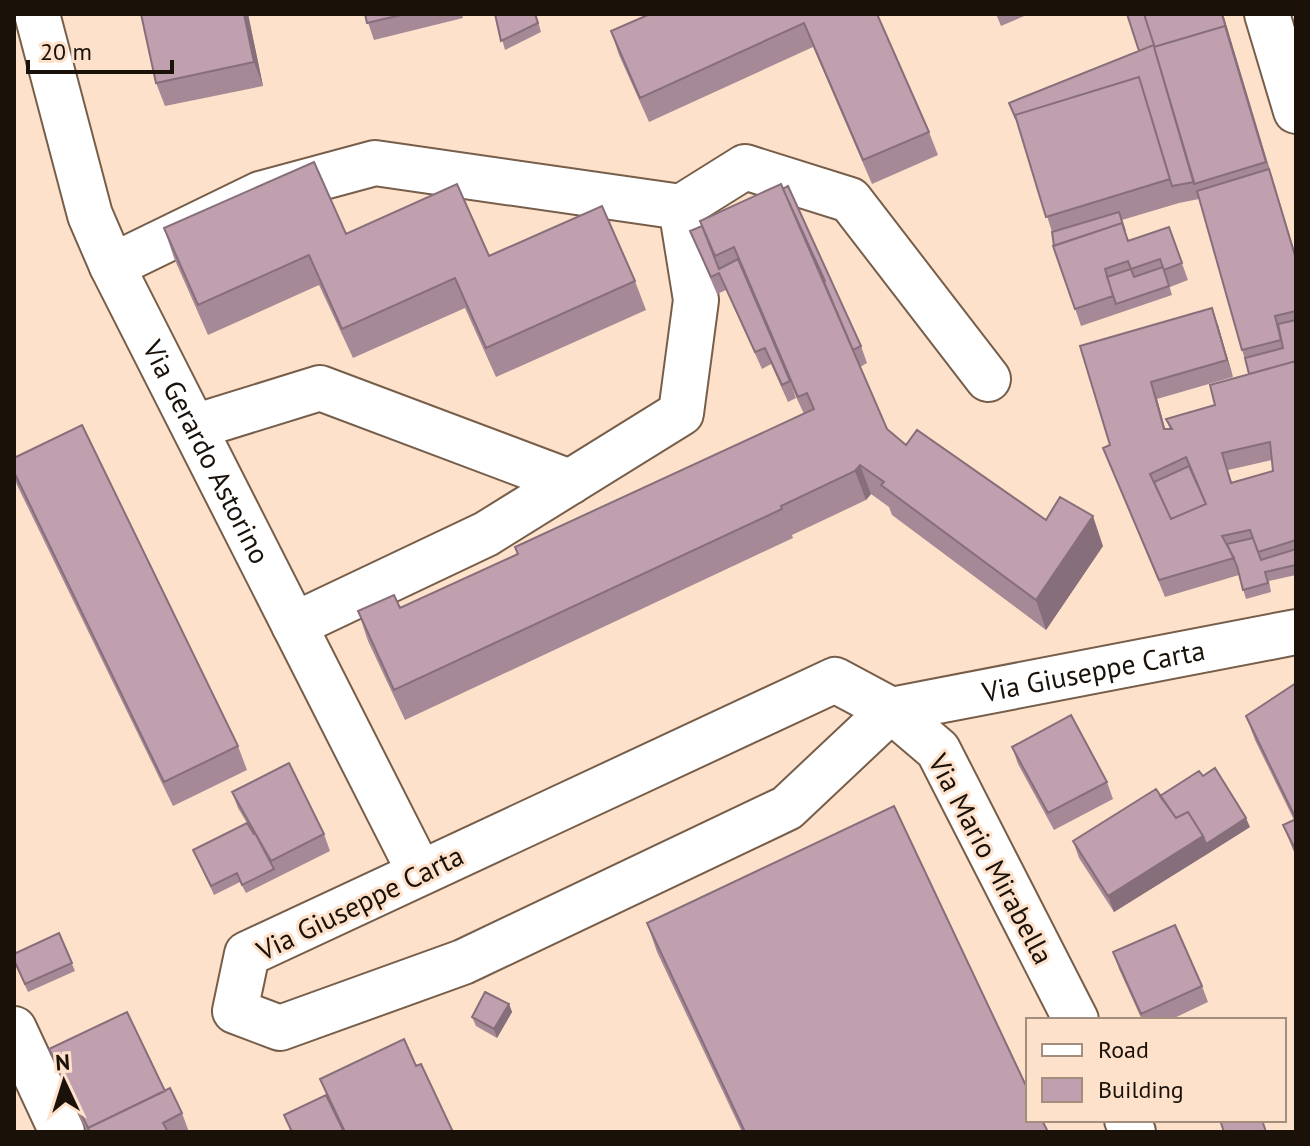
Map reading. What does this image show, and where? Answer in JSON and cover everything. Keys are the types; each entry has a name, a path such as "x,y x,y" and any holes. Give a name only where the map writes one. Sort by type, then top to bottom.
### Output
{"street":[{"name":"Via Gerardo Astorino","path":"37,14 90,215 112,266 420,873"},
{"path":"1267,14 1296,111"},
{"path":"112,266 260,194 375,163 681,207 745,167 850,200 988,379"},
{"path":"294,625 486,534 681,413 696,300 681,207"},
{"path":"194,427 320,388 570,482"},
{"name":"Via Giuseppe Carta","path":"891,710 835,680 247,954 235,1011 280,1028 463,962 787,808 891,710 1296,632"},
{"name":"Via Mario Mirabella","path":"891,710 938,750 1075,1018"},
{"path":"14,1029 62,1132"}],"building":[{"path":"141,14 244,14 254,62 156,83"},
{"path":"365,14 405,14 367,23"},
{"path":"495,14 535,14 538,23 501,41"},
{"path":"650,14 877,14 929,132 863,160 804,23 640,98 611,31"},
{"path":"1127,14 1144,14 1154,45 1139,51"},
{"path":"1144,14 1222,14 1227,32 1225,26 1154,47 1194,182 1172,186 1139,77 1015,115 1016,119 1009,103 1154,45"},
{"path":"1225,26 1266,162 1194,184 1154,47"},
{"path":"1139,77 1170,179 1046,217 1015,115"},
{"path":"314,162 346,234 457,184 489,256 602,206 635,281 486,348 455,278 342,329 309,255 198,305 164,228"},
{"path":"1269,169 1296,259 1296,311 1275,316 1281,340 1242,350 1197,191"},
{"path":"781,184 887,429 906,445 917,430 1046,520 1060,497 1093,516 1036,600 881,485 884,482 860,465 855,471 781,506 782,509 394,690 358,611 394,595 400,608 518,554 515,547 814,409 807,393 798,397 734,247 715,256 700,221"},
{"path":"788,186 861,346 853,350 783,189"},
{"path":"1119,212 1125,231 1122,223 1054,246 1052,232"},
{"path":"1122,223 1128,241 1169,227 1182,263 1164,270 1160,259 1131,269 1128,261 1105,269 1113,296 1075,309 1053,246"},
{"path":"702,226 719,269 738,259 790,381 782,385 765,348 755,352 719,273 711,277 690,231"},
{"path":"1163,267 1169,286 1116,304 1107,277 1131,269 1134,277"},
{"path":"1212,308 1227,360 1151,382 1164,429 1172,429 1166,419 1215,405 1210,385 1296,361 1296,540 1258,552 1250,530 1222,536 1234,558 1159,580 1103,448 1110,445 1080,346","holes":["1270,442 1273,471 1231,483 1222,453","1186,457 1206,504 1171,519 1150,474"]},
{"path":"1296,320 1296,361 1249,374 1245,358 1283,348 1278,324"},
{"path":"82,425 238,746 164,782 14,472 14,458"},
{"path":"1189,466 1206,504 1171,519 1154,482"},
{"path":"1253,538 1261,560 1296,549 1296,565 1265,572 1268,583 1243,590 1227,544"},
{"path":"1296,683 1296,819 1246,716"},
{"path":"1071,715 1107,782 1048,813 1012,747"},
{"path":"289,763 324,834 271,861 232,792"},
{"path":"1215,768 1246,818 1206,844 1188,812 1176,818 1160,796 1199,771 1203,776"},
{"path":"1156,789 1176,818 1188,812 1203,836 1108,896 1073,841"},
{"path":"894,806 1026,1086 1026,1122 1043,1122 1048,1132 745,1132 647,923"},
{"path":"1296,819 1296,851 1283,825"},
{"path":"247,823 274,869 242,885 237,873 211,886 193,850"},
{"path":"1175,925 1202,986 1141,1014 1113,952"},
{"path":"59,933 72,963 25,984 14,954"},
{"path":"485,992 509,1004 494,1029 472,1017"},
{"path":"127,1012 165,1091 88,1128 49,1049"},
{"path":"404,1039 416,1066 421,1064 453,1132 345,1132 320,1079"},
{"path":"170,1088 182,1113 163,1123 168,1132 90,1132 88,1128"},
{"path":"326,1095 344,1132 292,1132 284,1115"},
{"path":"1221,1122 1263,1122 1266,1132 1224,1132"}]}
